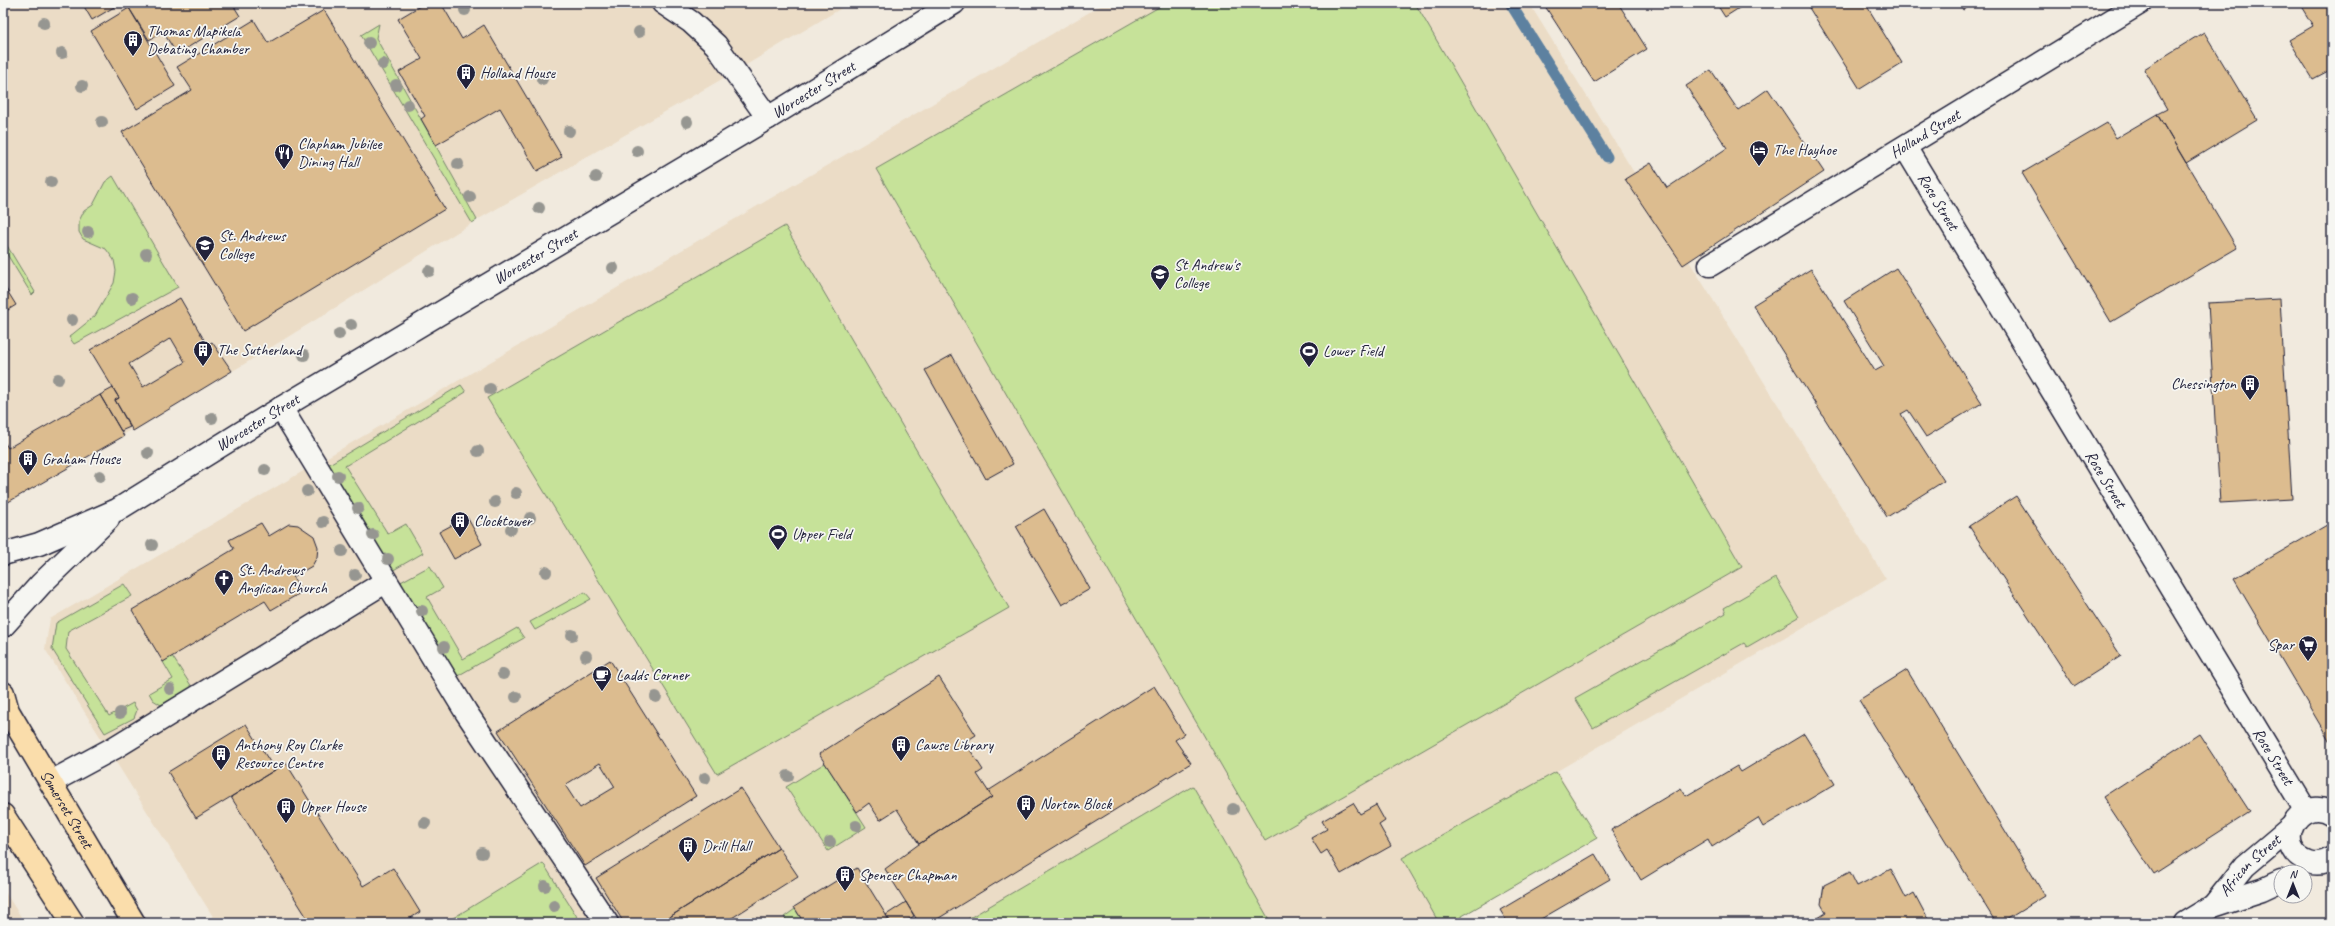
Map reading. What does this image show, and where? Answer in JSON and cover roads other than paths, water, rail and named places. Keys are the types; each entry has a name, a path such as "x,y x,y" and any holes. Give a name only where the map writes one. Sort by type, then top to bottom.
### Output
{"main road":[{"name":"Somerset Street","path":"3,693 8,711 134,923"},
{"path":"3,815 73,923"}],"street":[{"path":"663,3 691,22 716,45 768,118"},
{"name":"Worcester Street","path":"3,554 39,544 117,510 281,408 768,118 954,3"},
{"name":"Holland Street","path":"1710,265 2140,3"},
{"name":"Rose Street","path":"1905,147 2324,810"},
{"path":"281,408 466,712 607,923"},
{"name":"Worcester Street","path":"3,626 41,584 117,510"},
{"path":"51,782 114,748 386,582"},
{"name":"African Street","path":"2213,906 2245,866 2290,828 2296,818 2324,810"},
{"path":"2290,828 2289,840 2293,851 2302,860 2315,865"},
{"name":"African Street","path":"2185,923 2213,906 2262,890 2273,885"}],"waterway":[{"path":"1510,3 1607,157"}],"place":[{"name":"Thomas Mapikela Debating Chamber","path":"133,57"},
{"name":"Holland House","path":"466,90"},
{"name":"The Hayhoe","path":"1759,167"},
{"name":"Clapham Jubilee Dining Hall","path":"284,170"},
{"name":"St. Andrews College","path":"205,262"},
{"name":"St Andrew's College","path":"1160,291"},
{"name":"The Sutherland","path":"203,367"},
{"name":"Lower Field","path":"1309,368"},
{"name":"Chessington","path":"2250,401"},
{"name":"Graham House","path":"28,476"},
{"name":"Clocktower","path":"460,538"},
{"name":"Upper Field","path":"778,551"},
{"name":"St. Andrews Anglican Church","path":"224,596"},
{"name":"Spar","path":"2308,662"},
{"name":"Ladds Corner","path":"602,692"},
{"name":"Cawse Library","path":"901,762"},
{"name":"Anthony Roy Clarke Resource Centre","path":"221,771"},
{"name":"Norton Block","path":"1026,821"},
{"name":"Upper House","path":"286,824"},
{"name":"Drill Hall","path":"688,863"},
{"name":"Spencer Chapman","path":"845,892"}]}
